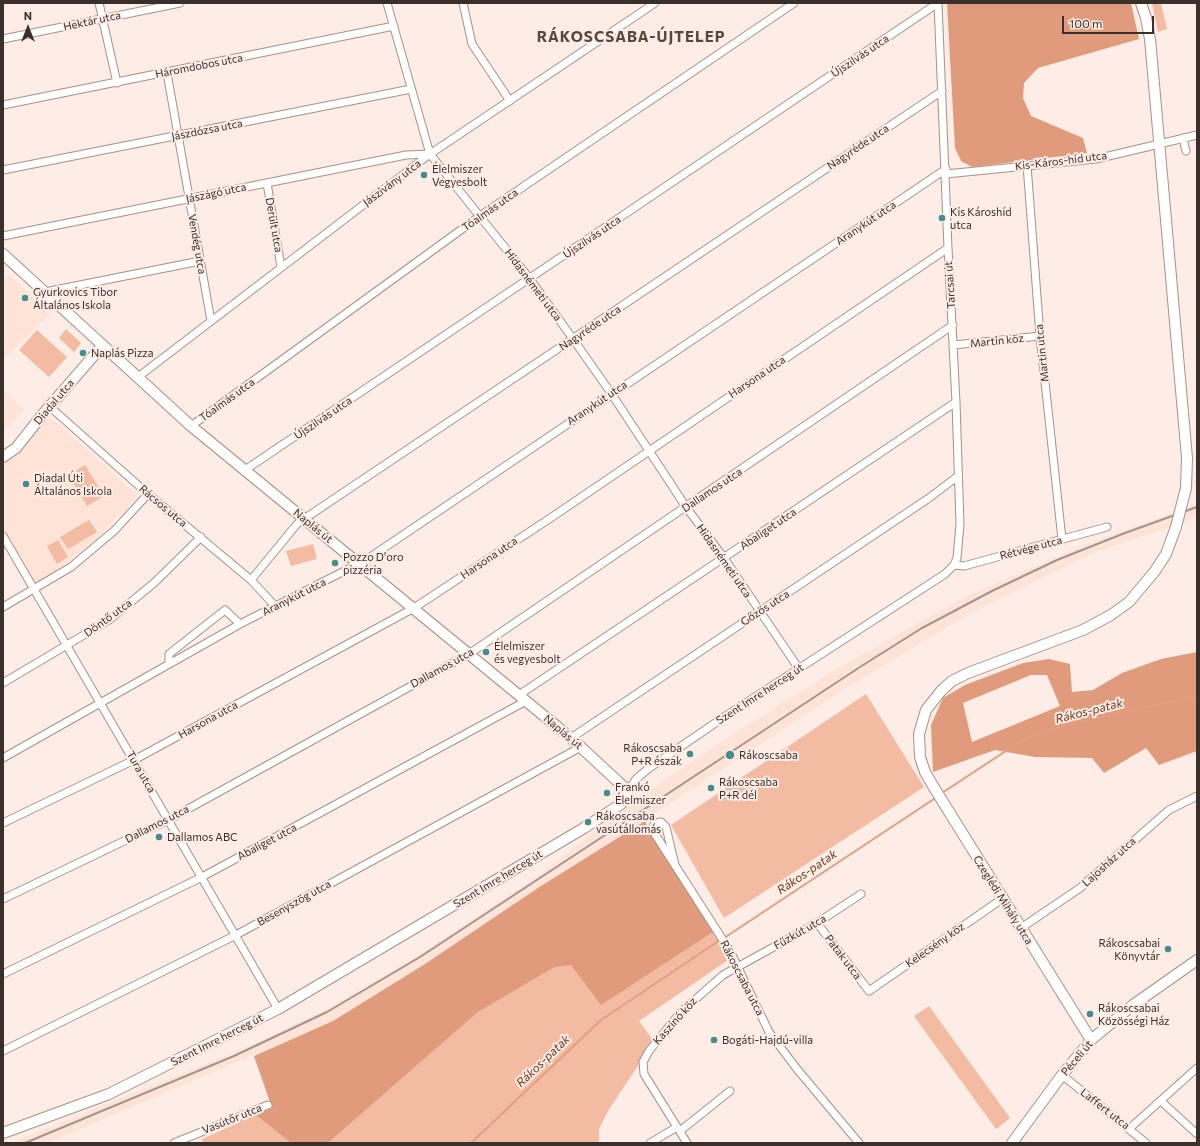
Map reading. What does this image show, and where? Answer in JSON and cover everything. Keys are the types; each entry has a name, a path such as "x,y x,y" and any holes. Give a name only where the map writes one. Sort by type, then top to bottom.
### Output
{"street":[{"path":"99,3 116,83"},
{"name":"Hektár utca","path":"3,39 180,3"},
{"name":"Hidasnémeti utca","path":"387,3 430,154 530,279 573,339 611,393 686,507 724,558 759,612 799,669"},
{"path":"464,3 472,44 510,101"},
{"name":"Jászivány utca","path":"138,377 430,154 655,3"},
{"name":"Tóalmás utca","path":"192,426 480,216 794,3"},
{"name":"Tarcsai út","path":"938,3 948,248 954,345 960,536 957,558 954,565"},
{"name":"Újszilvás utca","path":"245,470 938,3"},
{"name":"Czeglédi Mihály utca","path":"1091,1040 943,804 925,772 920,757 919,734 926,710 941,691 952,681 968,673 1083,630 1111,615 1129,602 1155,571 1166,554 1176,527 1186,488 1187,458 1150,39 1146,18 1141,3"},
{"name":"Háromdobos utca","path":"3,105 394,26"},
{"name":"Vendég utca","path":"167,73 211,321"},
{"name":"Jászdózsa utca","path":"3,170 411,88"},
{"name":"Nagyréde utca","path":"251,580 297,524 304,519 942,91"},
{"name":"Kis-Káros-híd utca","path":"946,172 1096,159 1197,135"},
{"path":"1184,138 1186,151"},
{"name":"Jászágó utca","path":"3,236 406,155 430,154"},
{"name":"Martin utca","path":"1027,165 1040,336 1062,539"},
{"name":"Aranykút utca","path":"3,758 240,624 359,564 611,393 946,172"},
{"name":"Derült utca","path":"267,183 281,267"},
{"name":"Harsona utca","path":"3,823 134,760 414,608 948,248"},
{"name":"Naplás út","path":"3,254 192,426 571,738 628,791"},
{"path":"45,292 200,261"},
{"name":"Dallamos utca","path":"3,899 168,820 469,654 952,325"},
{"name":"Martin köz","path":"954,345 1040,336"},
{"name":"Diadal utca","path":"3,457 16,448 103,345"},
{"name":"Abaliget utca","path":"3,974 202,877 523,698 724,558 956,402"},
{"name":"Rácsos utca","path":"50,406 148,494 251,580 276,607"},
{"name":"Gőzös utca","path":"571,738 929,498 958,476"},
{"path":"3,607 34,590 76,562 115,530 148,494"},
{"name":"Rétvége utca","path":"954,565 964,566 1107,527"},
{"name":"Tura utca","path":"3,536 278,1009"},
{"name":"Döntő utca","path":"3,683 109,620 154,583 201,537"},
{"name":"Szent Imre herceg út","path":"3,1133 108,1094 278,1009 584,828 621,804 636,779 648,769 945,574 954,565"},
{"path":"169,663 169,654 225,610 240,624"},
{"name":"Besenyszög utca","path":"3,1051 236,935 581,747"},
{"name":"Lajosház utca","path":"1021,928 1080,888 1169,810 1197,796"},
{"name":"Rákoscsaba utca","path":"675,865 666,827 661,822 655,823 652,828 653,831 728,947 769,1032 797,1069 859,1143"},
{"name":"Fűzkút utca","path":"737,967 817,923 861,894"},
{"name":"Kelecsény köz","path":"869,992 1002,899"},
{"name":"Patak utca","path":"817,923 869,992"},
{"name":"Péceli út","path":"1012,1143 1062,1075 1091,1040 1133,1005 1197,960"},
{"name":"Kaszinó köz","path":"687,1143 644,1074 643,1062 665,1029 680,1013 706,988 737,967"},
{"path":"1130,1128 1197,1068"},
{"name":"Laffert utca","path":"1062,1075 1130,1128 1146,1143"},
{"path":"650,1143 679,1129 730,1091"},
{"path":"1161,1100 1197,1134"},
{"name":"Vasútőr utca","path":"174,1143 268,1105"}],"shaded area":[{"path":"947,3 1131,3 1139,39 1038,68 1024,83 1023,98 1031,116 1083,138 1087,153 972,167 961,161 955,148"},
{"path":"1152,3 1161,3 1167,29 1158,32"},
{"path":"9,275 51,313 3,360 3,282"},
{"path":"66,329 81,343 74,352 59,338"},
{"path":"37,330 67,357 49,377 19,350"},
{"path":"3,389 24,410 3,432"},
{"path":"48,415 138,495 101,535 61,567 35,584 3,529 3,461"},
{"path":"85,465 104,496 87,506 69,475"},
{"path":"1197,504 1197,517 1094,553 974,611 846,688 425,964 333,1021 48,1143 11,1143 249,1046 325,1010 409,961 533,879 650,790 730,736 833,671 967,596 1089,543"},
{"path":"89,520 97,532 68,549 60,537"},
{"path":"58,540 68,557 57,564 47,546"},
{"path":"313,544 317,559 291,566 286,551"},
{"path":"1197,652 1197,751 1159,765 1146,748 1104,773 1092,758 1035,757 995,750 933,772 931,725 943,698 965,685 1023,663 1049,659 1070,664 1072,692 1093,690 1122,673 1161,659","holes":["1031,675 1047,675 1060,706 972,742 963,703"]},
{"path":"866,694 924,787 724,918 671,825"},
{"path":"645,821 651,834 716,930 601,1005 571,965 555,967 478,1012 328,1143 291,1143 256,1115 272,1108 254,1056 333,1021 425,964 541,886"},
{"path":"716,930 731,958 639,1021 655,1043 647,1052 608,1111 599,1129 599,1143 328,1143 478,1012 555,967"},
{"path":"929,1006 1010,1118 996,1129 914,1016"},
{"path":"256,1115 291,1143 203,1143 202,1139"}],"waterway":[{"name":"Rákos-patak","path":"942,793 1021,741 1033,735 1081,721 1197,696"},
{"name":"Rákos-patak","path":"724,938 937,797"},
{"name":"Rákos-patak","path":"471,1143 601,1020 720,940"}],"railway":[{"path":"25,1143 234,1056 327,1012 420,957 860,667 922,628 992,591 1057,560 1197,507"}],"place":[{"name":"Élelmiszer Vegyesbolt","path":"424,175"},
{"name":"Kis Károshíd utca","path":"942,218"},
{"name":"Gyurkovics Tibor Általános Iskola","path":"25,298"},
{"name":"Naplás Pizza","path":"83,353"},
{"name":"Diadal Úti Általános Iskola","path":"26,484"},
{"name":"Pozzo D'oro pizzéria","path":"335,563"},
{"name":"Élelmiszer és vegyesbolt","path":"486,652"},
{"name":"Rákoscsaba P+R észak","path":"690,754"},
{"name":"Rákoscsaba","path":"730,755"},
{"name":"Rákoscsaba P+R dél","path":"711,788"},
{"name":"Frankó Élelmiszer","path":"607,793"},
{"name":"Rákoscsaba vasútállomás","path":"588,822"},
{"name":"Dallamos ABC","path":"159,837"},
{"name":"Rákoscsabai Könyvtár","path":"1168,949"},
{"name":"Rákoscsabai Közösségi Ház","path":"1090,1014"},
{"name":"Bogáti-Hajdú-villa","path":"714,1040"}],"district":[{"name":"RÁKOSCSABA-ÚJTELEP","path":"631,37"}]}
